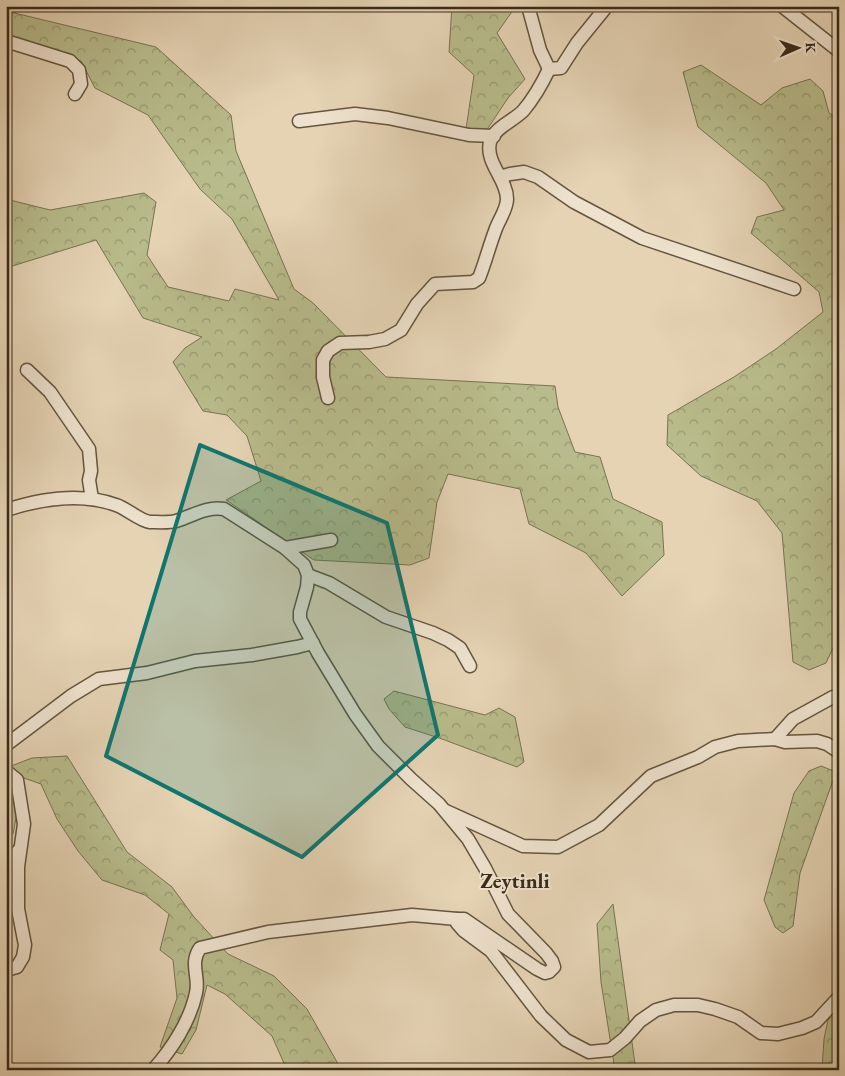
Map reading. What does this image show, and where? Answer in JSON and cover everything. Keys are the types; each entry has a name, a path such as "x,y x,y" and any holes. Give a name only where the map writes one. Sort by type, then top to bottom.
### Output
{"street":[{"path":"6,8 12,6"},
{"path":"528,6 540,50 549,69"},
{"path":"549,69 561,68 577,43 606,6"},
{"path":"782,6 839,51"},
{"path":"6,41 70,61 79,70 81,84 75,94"},
{"path":"328,398 323,378 323,360 328,351 340,343 369,342 385,339 401,330 417,304 435,284 473,282 479,278 507,201 505,186 492,160 489,148 491,139 502,127 522,112 538,92 549,69"},
{"path":"299,121 355,114 388,118 469,135 494,136"},
{"path":"500,177 524,172 538,177 574,202 642,238 794,289"},
{"path":"27,370 50,392 89,449 91,471 89,480 92,500"},
{"path":"6,510 48,500 70,498 116,505 147,522 174,521 214,508 224,509 285,548 304,565 308,575 300,619 355,714 378,746 444,810 468,839 508,914 546,953 554,967 550,972 545,973 537,969 464,919 412,915 268,932 200,948 194,956 196,992 183,1028 168,1052 153,1070"},
{"path":"285,548 331,540"},
{"path":"308,575 329,583 386,617 448,640 460,648 470,666"},
{"path":"6,745 71,696 99,679 147,673 195,661 298,648 313,643"},
{"path":"775,739 793,719 833,697 839,696"},
{"path":"444,810 523,846 558,847 599,824 651,776 698,757 715,747 738,741 775,739 785,742 817,741 827,744 839,752"},
{"path":"6,771 17,780 21,796 24,824 18,867 18,909 25,945 23,957 16,967 6,970"},
{"path":"6,869 21,847"},
{"path":"457,919 457,922 464,931 491,951 541,1016 566,1040 589,1052 610,1050 625,1038 640,1021 656,1010 674,1005 698,1005 716,1009 738,1017 761,1033 778,1034 802,1028 816,1022 839,997"}],"highlighted area":[{"path":"200,445 387,523 438,735 302,857 106,756"}],"green space":[{"path":"452,6 516,6 497,33 525,79 508,98 486,131 466,129 474,75 449,52"},
{"path":"6,11 156,47 231,115 236,151 294,289 313,303 386,377 555,386 558,407 575,452 600,457 613,499 662,522 664,555 622,596 586,553 529,524 520,489 448,474 437,502 429,558 410,565 314,560 226,500 261,481 247,436 227,415 203,411 173,362 185,348 202,337 143,318 96,240 6,268 6,199 50,210 144,193 156,202 147,255 168,287 229,301 235,289 279,300 232,219 200,189 148,115 95,88 81,61 6,40"},
{"path":"701,65 761,105 782,88 810,79 823,91 829,113 839,120 839,635 826,663 809,670 793,662 782,533 757,501 701,476 667,445 668,415 734,377 776,349 823,312 819,292 751,233 757,217 784,210 766,183 698,127 683,72"},
{"path":"394,691 485,715 499,708 515,717 524,762 517,767 405,727 389,709 384,699"},
{"path":"67,756 127,852 172,887 194,917 228,954 274,976 307,1009 337,1062 338,1070 287,1070 272,1036 225,994 207,985 196,1030 182,1054 160,1047 177,998 173,960 160,950 169,914 145,895 102,880 78,851 57,819 41,784 24,778 12,786 16,818 13,834 6,839 6,768 32,758"},
{"path":"821,766 836,772 800,873 793,926 783,933 775,927 764,900 794,793 809,771"},
{"path":"613,904 635,1064 633,1070 606,1070 614,1064 601,982 597,924"},
{"path":"839,1011 839,1070 822,1070 824,1039 828,1020"}],"district":[{"name":"Zeytinli","path":"515,881"}]}
